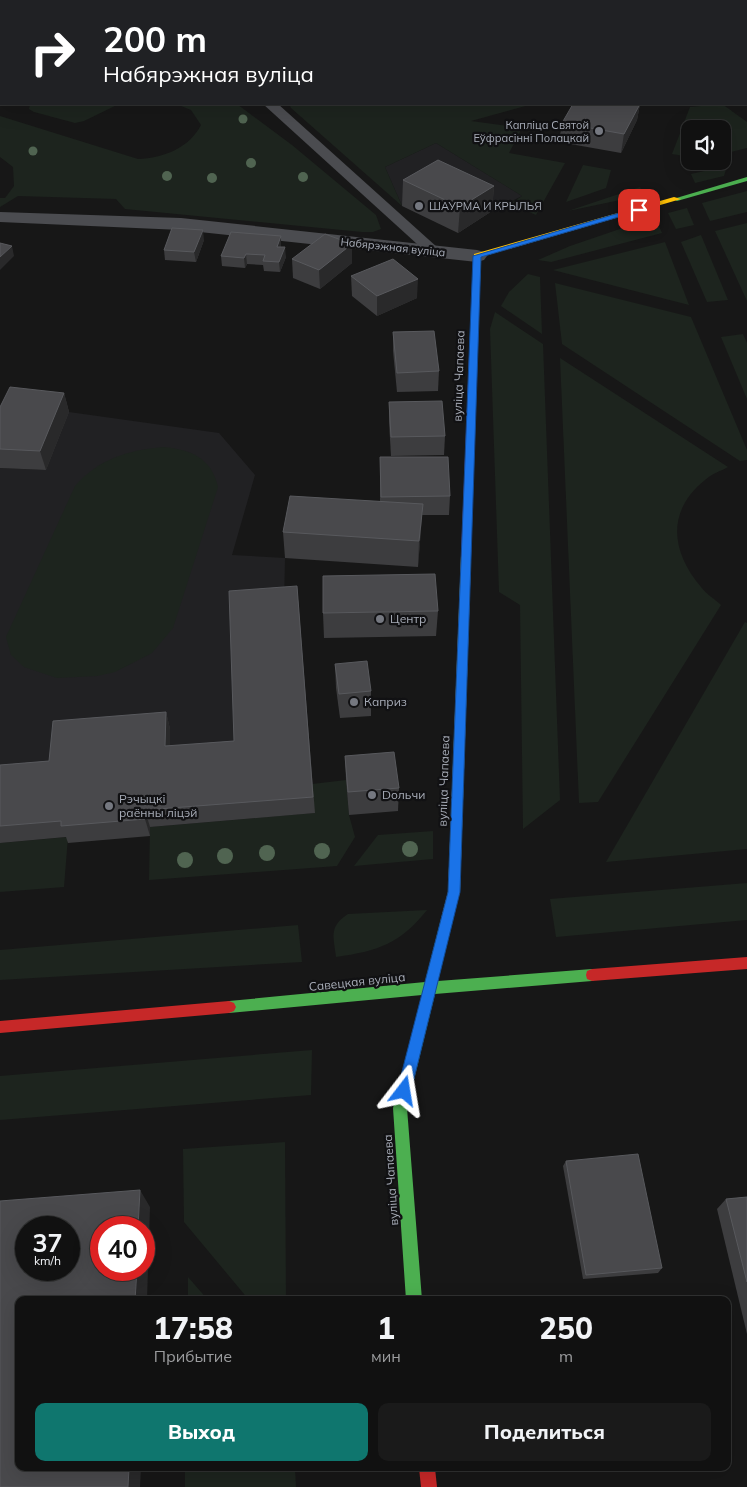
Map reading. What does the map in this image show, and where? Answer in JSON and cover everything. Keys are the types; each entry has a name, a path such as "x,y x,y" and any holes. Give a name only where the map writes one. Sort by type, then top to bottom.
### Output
{"street":[{"name":"Набярэжная вуліца","path":"0,217 181,224 477,256 747,179"},
{"name":"вуліца Чапаева","path":"414,1296 400,1108 454,892 477,256"},
{"name":"Савецкая вуліца","path":"0,1027 430,988 747,963"},
{"path":"427,1471 429,1487"}],"lane":[{"path":"271,105 433,251"}],"shaded area":[{"path":"30,105 117,105 84,121 75,123 29,109"},
{"path":"178,105 238,105 292,145 376,215 381,229 373,232 362,232 125,209 116,199 18,196 0,207 0,198 5,198 14,186 13,167 0,157 0,116 138,159 166,154 183,146 190,140 201,125 191,110"},
{"path":"290,105 529,105 471,121 522,128 509,153 565,163 536,215 510,204 522,196 436,143 385,167 402,206"},
{"path":"723,105 747,122 747,148 731,152 731,120 685,120 690,107"},
{"path":"681,130 681,156 672,154"},
{"path":"436,143 522,196 492,211 437,186 402,206 385,167"},
{"path":"583,165 611,170 606,188 566,202"},
{"path":"709,170 726,170 724,176 695,183 691,174"},
{"path":"640,187 644,195 568,211"},
{"path":"747,191 747,212 710,221 702,203"},
{"path":"687,208 694,225 676,229 668,213"},
{"path":"655,217 662,233 551,262 538,260 570,246"},
{"path":"747,223 747,301 715,231"},
{"path":"701,235 728,300 707,302 681,242"},
{"path":"665,242 689,305 553,270"},
{"path":"528,274 540,277 542,334 501,306 509,292"},
{"path":"555,283 691,317 747,450 747,460 740,461 562,344"},
{"path":"495,312 543,344 560,800 523,829 520,605 499,592 490,329"},
{"path":"743,334 747,343 747,399 721,337"},
{"path":"560,358 728,467 707,478 692,492 679,518 677,532 683,560 691,574 703,590 721,605 598,802 579,803"},
{"path":"69,412 219,433 255,475 232,555 285,558 284,606 237,759 170,764 170,729 56,779 0,783 0,468 46,470"},
{"path":"163,447 191,453 205,462 215,477 218,487 173,628 152,653 115,672 97,676 57,678 24,667 11,655 6,637 75,486 94,469 115,457"},
{"path":"745,622 747,623 747,849 606,862"},
{"path":"346,780 349,815 355,837 337,866 149,880 150,827 314,813 312,784"},
{"path":"433,831 433,859 354,866 378,835"},
{"path":"68,837 64,887 0,892 0,843"},
{"path":"747,883 747,920 556,937 550,899"},
{"path":"427,910 407,931 387,944 364,952 336,957 335,928 337,923 348,914"},
{"path":"298,925 302,962 0,980 0,950"},
{"path":"312,1050 311,1095 0,1120 0,1076"},
{"path":"285,1142 286,1296 246,1296 184,1222 183,1149"},
{"path":"188,1277 205,1296 188,1296"},
{"path":"185,1471 295,1471 296,1487 185,1487"}],"building":[{"path":"572,105 639,105 624,134 562,123"},
{"path":"438,160 494,186 460,207 403,180"},
{"path":"172,228 203,230 194,252 164,250"},
{"path":"231,232 281,236 277,247 285,247 279,262 263,261 265,255 246,254 244,258 221,256"},
{"path":"325,234 352,244 319,270 292,259"},
{"path":"0,243 12,246 0,257"},
{"path":"393,259 418,279 377,296 351,276"},
{"path":"434,331 439,371 397,373 393,332"},
{"path":"10,387 64,393 40,451 0,449 0,407"},
{"path":"442,401 445,436 391,437 389,402"},
{"path":"380,457 448,457 450,496 381,497"},
{"path":"290,496 423,504 419,541 283,532"},
{"path":"435,574 438,611 323,613 323,576"},
{"path":"297,586 313,797 145,810 145,819 61,826 61,821 0,826 0,765 49,761 53,721 166,712 165,746 234,741 229,591"},
{"path":"367,661 371,691 339,694 335,664"},
{"path":"394,752 399,788 348,792 345,756"},
{"path":"638,1154 662,1268 586,1275 566,1161"},
{"path":"140,1190 139,1216 90,1216 90,1281 136,1281 135,1296 15,1296 15,1471 129,1471 128,1487 0,1487 0,1201"},
{"path":"747,1197 747,1282 726,1199"}],"traffic: fast":[{"path":"677,199 747,179"},
{"path":"414,1296 400,1108 448,915"},
{"path":"229,1007 592,975"}],"traffic: slow":[{"path":"473,357 477,256 677,199"},
{"path":"448,915 454,892 466,556"}],"traffic: jam":[{"path":"466,556 473,357"},
{"path":"592,975 747,963"},
{"path":"0,1027 229,1007"},
{"path":"427,1471 429,1487"}],"place":[{"name":"Капліца Святой Еўфрасінні Полацкай","path":"599,131"},
{"name":"ШАУРМА И КРЫЛЬЯ","path":"419,206"},
{"name":"Центр","path":"380,619"},
{"name":"Каприз","path":"354,702"},
{"name":"Doльчи","path":"372,795"},
{"name":"Рэчыцкі раённы ліцэй","path":"109,806"}],"route":[{"path":"404,1091 454,892 477,256 639,210"}]}
